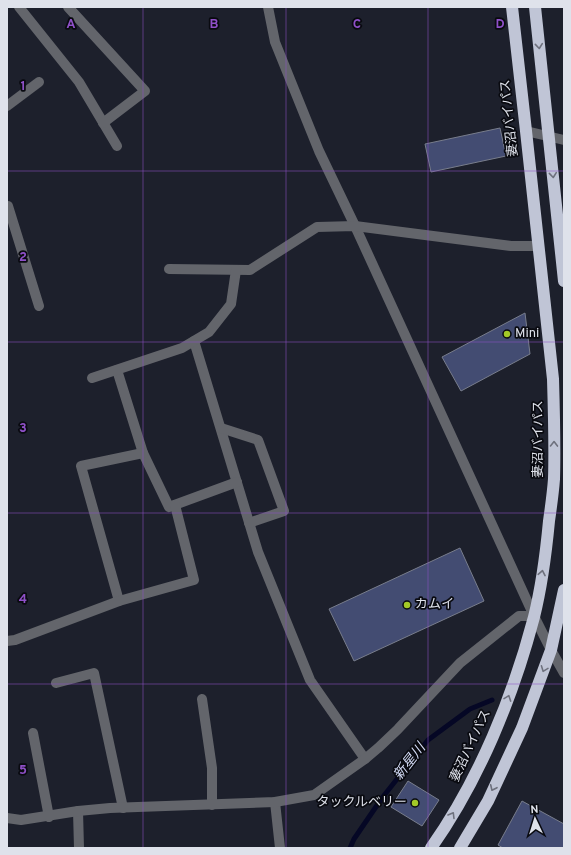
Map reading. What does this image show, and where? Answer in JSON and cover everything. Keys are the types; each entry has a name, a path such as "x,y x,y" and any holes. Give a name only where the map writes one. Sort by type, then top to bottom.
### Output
{"highway":[{"name":"妻沼バイパス","path":"431,848 467,790 500,719 515,678 534,616 545,559 554,472 553,379 512,7"},
{"path":"535,7 564,280"},
{"path":"460,848 488,801 518,735 551,650 564,590"}],"street":[{"path":"19,7 79,82 117,146"},
{"path":"68,7 145,91 103,123"},
{"path":"268,7 275,42 319,150 534,616 564,674"},
{"path":"7,106 39,82"},
{"path":"526,131 564,140"},
{"path":"7,206 39,306"},
{"path":"170,269 250,270 317,227 355,226 511,246 538,246"},
{"path":"92,378 182,348 209,332 231,304 236,270"},
{"path":"194,341 258,552 310,680 365,759"},
{"path":"117,370 143,453 169,507 237,482"},
{"path":"221,428 258,440 284,511 249,523"},
{"path":"119,601 82,466 143,453"},
{"path":"7,641 15,640 119,601 194,580 175,505"},
{"path":"7,818 21,820 78,811 123,808 275,802 314,795 365,759 398,729 460,663 519,616 534,616"},
{"path":"56,683 94,673 123,808"},
{"path":"202,699 212,768 212,805"},
{"path":"33,734 49,816"},
{"path":"275,802 280,848"},
{"path":"78,811 79,848"}],"building":[{"path":"500,128 506,156 431,172 425,144"},
{"name":"Mini","path":"525,313 530,354 461,391 442,357"},
{"name":"カムイ","path":"460,548 484,601 354,661 329,609"},
{"name":"タックルベリー","path":"408,781 439,800 422,826 391,807"},
{"path":"522,801 564,824 564,848 503,848 498,845"}],"waterway":[{"name":"新星川","path":"350,848 354,839 382,798 428,740 470,709 492,700"}],"place":[{"name":"Mini","path":"507,334"},
{"name":"カムイ","path":"407,605"},
{"name":"タックルベリー","path":"415,803"}]}
